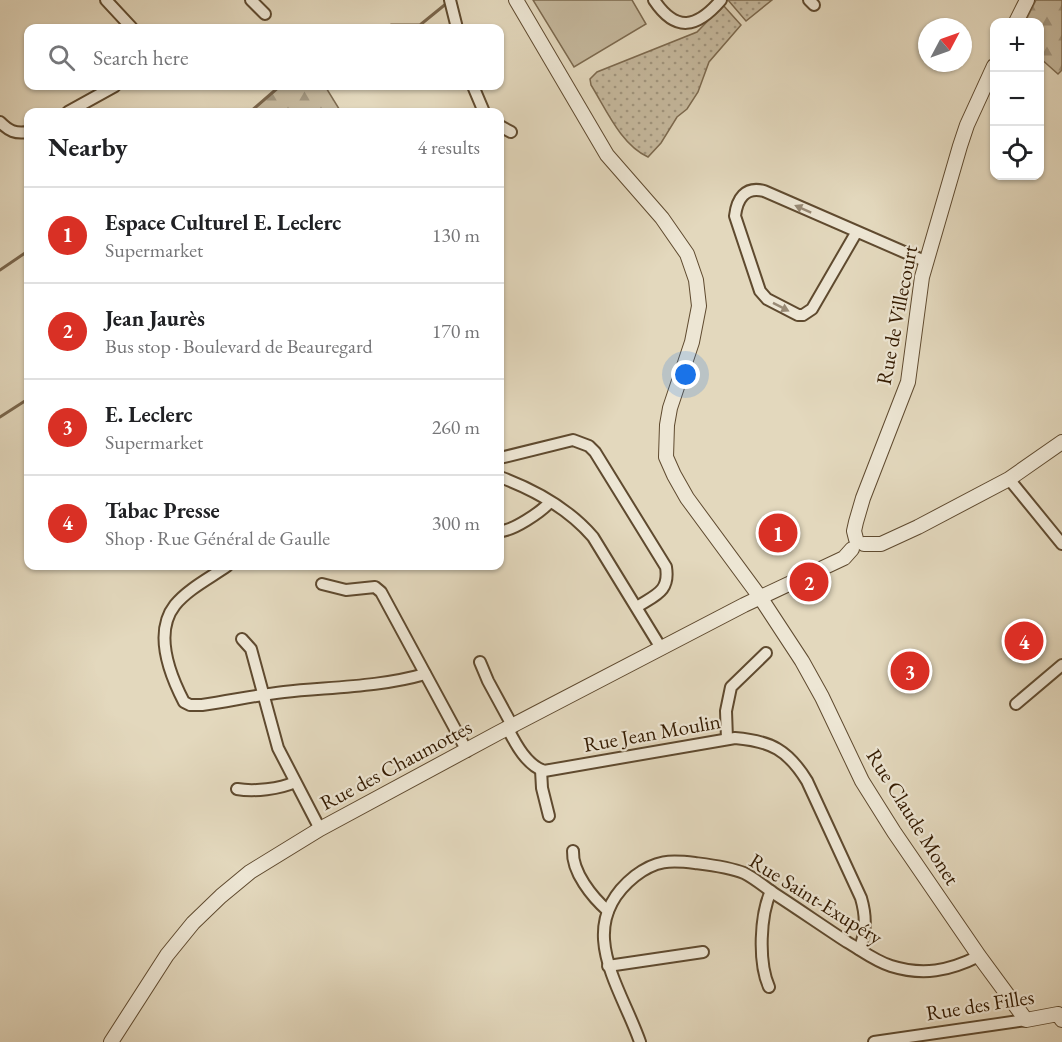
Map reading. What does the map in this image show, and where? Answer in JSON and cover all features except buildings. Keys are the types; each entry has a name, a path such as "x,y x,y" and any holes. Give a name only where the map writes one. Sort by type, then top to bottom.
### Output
{"street":[{"path":"106,0 128,24"},
{"path":"251,0 264,14"},
{"path":"450,0 456,24"},
{"name":"Rue Claude Monet","path":"516,0 608,155 662,218 687,254 696,280 699,306 692,342 670,408 666,434 666,457 674,475 687,498 760,597 822,697 862,781 894,832 1026,1020"},
{"path":"654,0 666,16 681,24 688,24 703,18 721,0"},
{"path":"1018,18 1027,0"},
{"name":"Rue de Villecourt","path":"857,544 854,531 863,498 908,382 916,315 927,262 967,125 991,72"},
{"path":"75,108 104,90"},
{"path":"475,90 482,108"},
{"path":"0,122 4,134 24,132"},
{"path":"504,128 511,132"},
{"path":"856,233 812,309 803,315 798,315 767,299 760,291 735,216 736,209 744,194 758,189 927,262"},
{"path":"504,457 573,440 589,446 595,452 666,567 666,584 662,591 637,607"},
{"path":"857,544 881,544 1009,479 1062,442"},
{"path":"504,479 567,511 593,537 661,648"},
{"path":"1009,479 1062,543"},
{"path":"504,530 544,509 550,502"},
{"name":"Rue des Chaumottes","path":"111,1042 167,955 221,896 250,872 320,829 661,648 760,597 844,558 857,544"},
{"path":"222,570 176,605 170,614 165,638 166,658 184,702 190,705 202,705 285,692 377,684 425,674"},
{"path":"322,584 346,590 371,586 378,589 467,751"},
{"path":"243,639 251,649 278,748 320,829"},
{"path":"727,739 726,711 731,687 766,653"},
{"path":"480,662 510,728 530,763 541,770 542,788 549,816"},
{"path":"1016,704 1062,665"},
{"name":"Rue Jean Moulin","path":"541,770 554,770 727,739 750,740 785,752 800,769 861,898 865,930 859,949"},
{"path":"237,789 287,786 295,782"},
{"path":"573,851 573,860 581,876 598,901 608,911"},
{"name":"Rue Saint-Exupéry","path":"640,1042 614,985 608,966 605,927 608,911 626,883 640,872 658,863 672,860 710,865 744,873 859,949 891,966 928,972 947,970 979,956"},
{"path":"769,987 764,978 763,924 765,903 771,891"},
{"path":"608,966 703,952"},
{"name":"Rue des Filles","path":"874,1042 1061,1015"}],"green space":[{"path":"533,0 632,0 646,24 574,67"},
{"path":"728,0 772,0 746,21"},
{"path":"1036,0 1062,0 1062,70 1058,74 1044,62 1044,18 1027,18"},
{"path":"723,5 741,25 709,62 698,92 648,157 638,151 622,135 591,85 590,79 597,72 697,32"},
{"path":"276,90 327,90 339,108 255,108"}],"waterway":[{"path":"421,24 447,3"},
{"path":"255,108 275,90"},
{"path":"0,270 24,254"},
{"path":"0,417 24,402"}],"place":[{"name":"Espace Culturel E. Leclerc","path":"778,533"},
{"name":"Jean Jaurès","path":"809,582"},
{"name":"Tabac Presse","path":"1024,641"},
{"name":"E. Leclerc","path":"910,671"}]}
